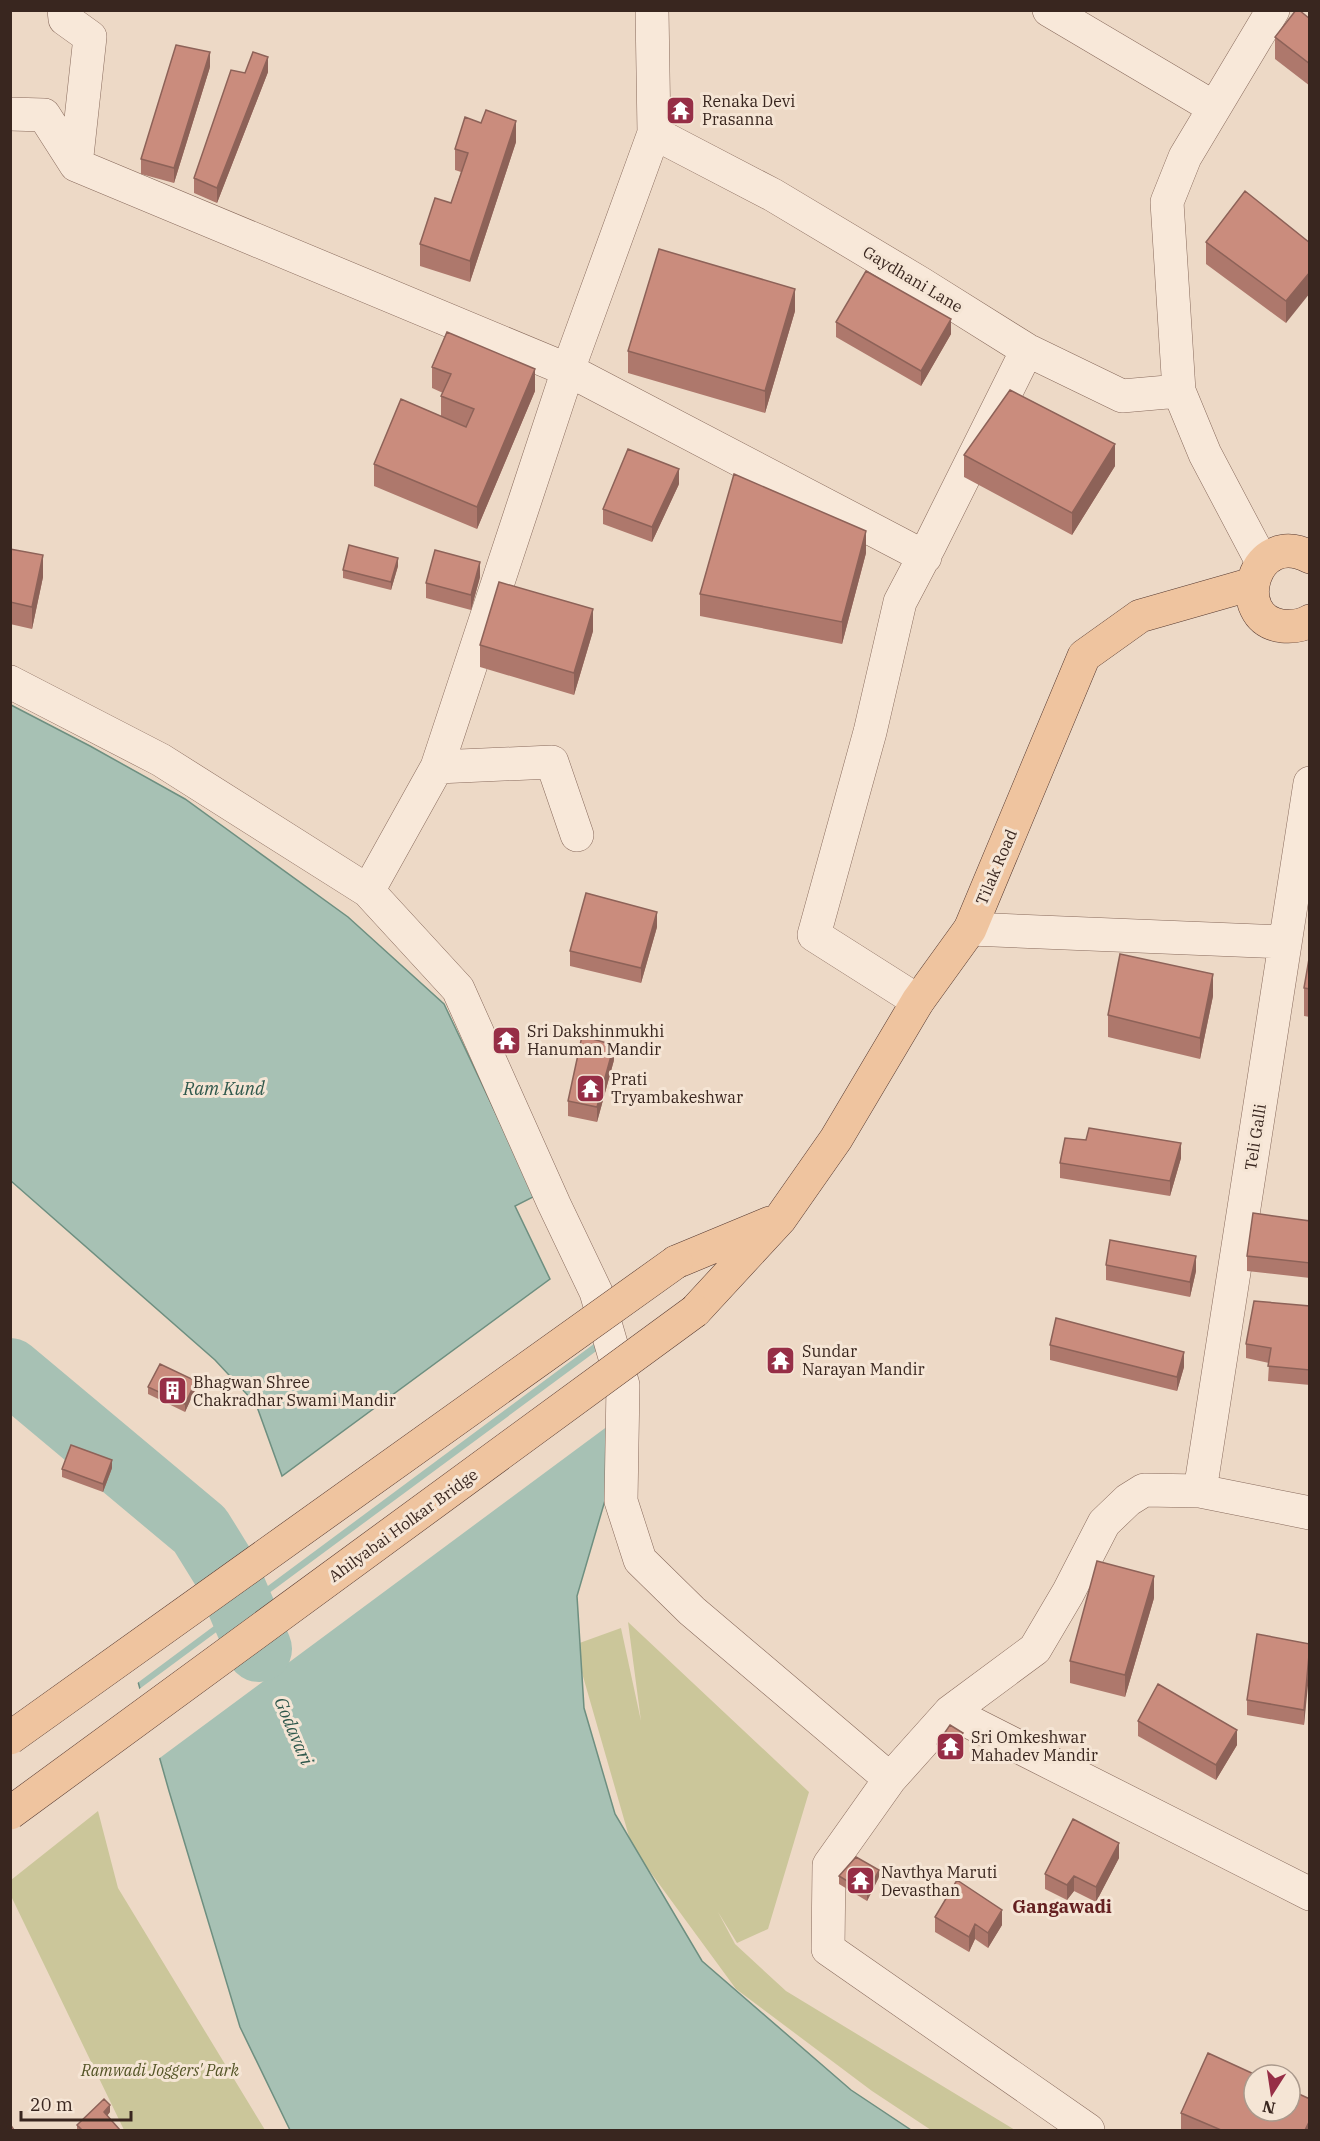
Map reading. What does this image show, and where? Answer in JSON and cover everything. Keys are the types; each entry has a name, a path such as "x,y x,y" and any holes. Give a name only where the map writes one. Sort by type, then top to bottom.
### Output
{"main road":[{"name":"Tilak Road","path":"780,1219 836,1139 918,1001 970,929 1084,656 1140,616 1257,573 1273,555 1296,552 1310,557"},
{"path":"1257,573 1252,597 1266,619 1278,625 1291,627 1308,625"},
{"path":"10,1738 676,1262 780,1219"},
{"name":"Ahilyabai Holkar Bridge","path":"10,1813 694,1311 780,1219"}],"street":[{"path":"64,10 65,19 90,37 76,165"},
{"path":"368,891 437,767 568,370 654,133 652,10"},
{"path":"1049,10 1213,107"},
{"path":"1257,573 1179,391 1167,202 1185,157 1273,10"},
{"path":"10,114 44,115 76,165 568,370 924,557"},
{"name":"Gaydhani Lane","path":"654,133 772,195 1027,350 1122,396 1179,391"},
{"path":"918,1001 814,935 870,732 900,602 1027,350"},
{"path":"10,682 161,760 368,891 458,989 596,1292 623,1385 621,1501 640,1560 692,1611 890,1779"},
{"path":"437,767 552,762 577,835"},
{"name":"Teli Galli","path":"1200,1491 1310,783"},
{"path":"970,929 1285,942"},
{"path":"1088,2130 828,1949 829,1865 890,1779 950,1712 1035,1649 1068,1593 1104,1523 1128,1500 1144,1490 1200,1491 1310,1514"},
{"path":"950,1712 1310,1894"}],"green space":[{"path":"628,1622 809,1792 768,1929 737,1943 718,1912 735,1944 786,1991 1015,2130 931,2130 872,2091 736,1989 632,1847 574,1645 621,1628 641,1721"},
{"name":"Ramwadi Joggers' Park","path":"98,1811 118,1888 265,2130 124,2130 11,1896 11,1880"}],"water":[{"name":"Ram Kund","path":"11,705 185,799 348,917 444,1004 535,1196 515,1206 550,1279 282,1476 256,1404 215,1360 11,1181"},
{"path":"616,1284 606,1497 577,1596 584,1708 615,1814 702,1961 851,2090 911,2130 290,2130 240,2027 127,1643"}],"pier":[{"path":"616,1281 619,1284 618,1326 136,1684 124,1643"},
{"path":"618,1335 616,1420 157,1760 138,1690"}],"building":[{"path":"1296,10 1310,19 1310,64 1275,37"},
{"path":"176,45 210,52 174,168 141,159"},
{"path":"253,52 268,57 217,188 194,178 231,70 245,73"},
{"path":"486,110 516,121 470,261 420,244 435,198 451,203 468,153 455,149 465,117 481,123"},
{"path":"1245,191 1310,243 1310,272 1286,301 1206,242"},
{"path":"659,249 795,289 765,391 628,351"},
{"path":"866,271 951,319 921,371 836,322"},
{"path":"447,332 535,369 477,507 374,464 401,399 466,427 474,409 441,396 451,374 432,367"},
{"path":"1010,390 1115,444 1072,513 964,455"},
{"path":"628,449 679,469 652,527 603,509"},
{"path":"734,474 866,531 842,622 700,594"},
{"path":"349,545 398,558 391,582 343,570"},
{"path":"10,549 43,555 32,607 10,602"},
{"path":"435,550 480,562 471,595 426,583"},
{"path":"499,582 593,609 574,673 480,645"},
{"path":"586,893 657,912 641,968 570,951"},
{"path":"1310,953 1310,989 1304,988"},
{"path":"1120,954 1213,974 1200,1038 1108,1015"},
{"name":"Prati Tryambakeshwar","path":"582,1036 614,1045 597,1107 568,1101"},
{"path":"1089,1128 1181,1143 1170,1181 1060,1163 1065,1138 1086,1140"},
{"path":"1253,1213 1310,1221 1310,1263 1247,1256"},
{"path":"1110,1240 1196,1256 1190,1282 1106,1265"},
{"path":"1254,1301 1310,1306 1310,1370 1268,1366 1271,1348 1246,1344"},
{"path":"1056,1318 1184,1352 1177,1377 1050,1345"},
{"name":"Bhagwan Shree Chakradhar Swami Mandir","path":"160,1364 196,1381 185,1404 148,1387"},
{"path":"71,1445 112,1460 103,1484 62,1469"},
{"path":"1097,1561 1154,1576 1125,1675 1070,1661"},
{"path":"1257,1634 1310,1644 1304,1710 1247,1700"},
{"path":"1158,1684 1237,1730 1216,1765 1138,1721"},
{"path":"950,1725 963,1733 949,1752 937,1744"},
{"path":"1073,1819 1119,1843 1096,1887 1074,1876 1067,1885 1045,1874"},
{"name":"Navthya Maruti Devasthan","path":"856,1857 879,1870 867,1893 839,1876"},
{"path":"957,1880 1002,1910 988,1933 975,1924 969,1937 935,1917"},
{"path":"1208,2053 1242,2069 1242,2123 1302,2123 1302,2095 1310,2099 1310,2120 1305,2130 1221,2130 1181,2113"},
{"path":"104,2099 110,2105 104,2112 120,2130 82,2130 77,2125"}],"waterway":[{"name":"Godavari","path":"10,1371 200,1530 226,1572 259,1649"}],"place":[{"name":"Renaka Devi Prasanna","path":"681,110"},
{"name":"Sri Dakshinmukhi Hanuman Mandir","path":"506,1040"},
{"name":"Prati Tryambakeshwar","path":"590,1088"},
{"name":"Sundar Narayan Mandir","path":"781,1360"},
{"name":"Bhagwan Shree Chakradhar Swami Mandir","path":"172,1391"},
{"name":"Sri Omkeshwar Mahadev Mandir","path":"950,1746"},
{"name":"Navthya Maruti Devasthan","path":"860,1881"}],"district":[{"name":"Gangawadi","path":"1062,1906"}]}
